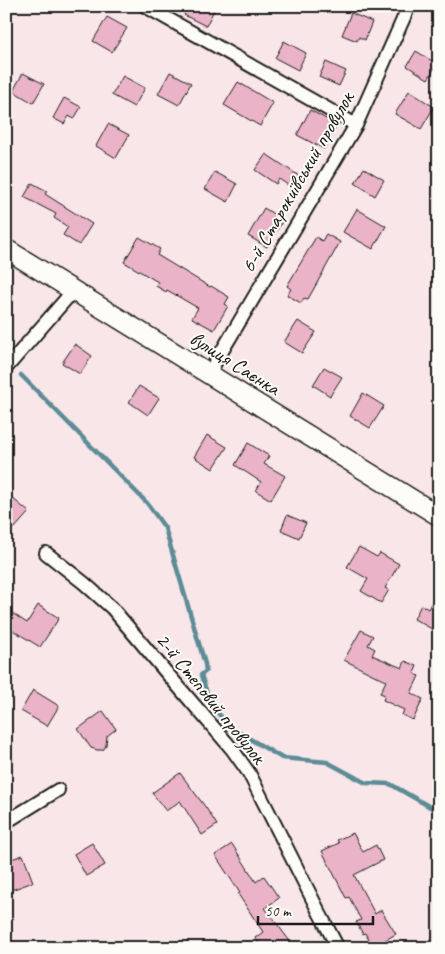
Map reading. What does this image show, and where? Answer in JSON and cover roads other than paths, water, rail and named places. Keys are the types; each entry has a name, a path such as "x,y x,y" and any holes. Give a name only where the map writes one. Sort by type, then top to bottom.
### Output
{"street":[{"path":"145,6 356,125"},
{"name":"6-й Старокиївський провулок","path":"208,373 356,125 409,6"},
{"name":"вулиця Саєнка","path":"6,249 439,516"},
{"path":"6,368 73,291"},
{"name":"2-й Степовий провулок","path":"46,553 112,608 232,749 249,773 338,948"},
{"path":"6,822 58,790"}],"waterway":[{"path":"21,375 147,503 165,528 205,664 206,671 201,675 211,705 230,727 282,758 327,762 366,783 390,784 439,812"}]}
